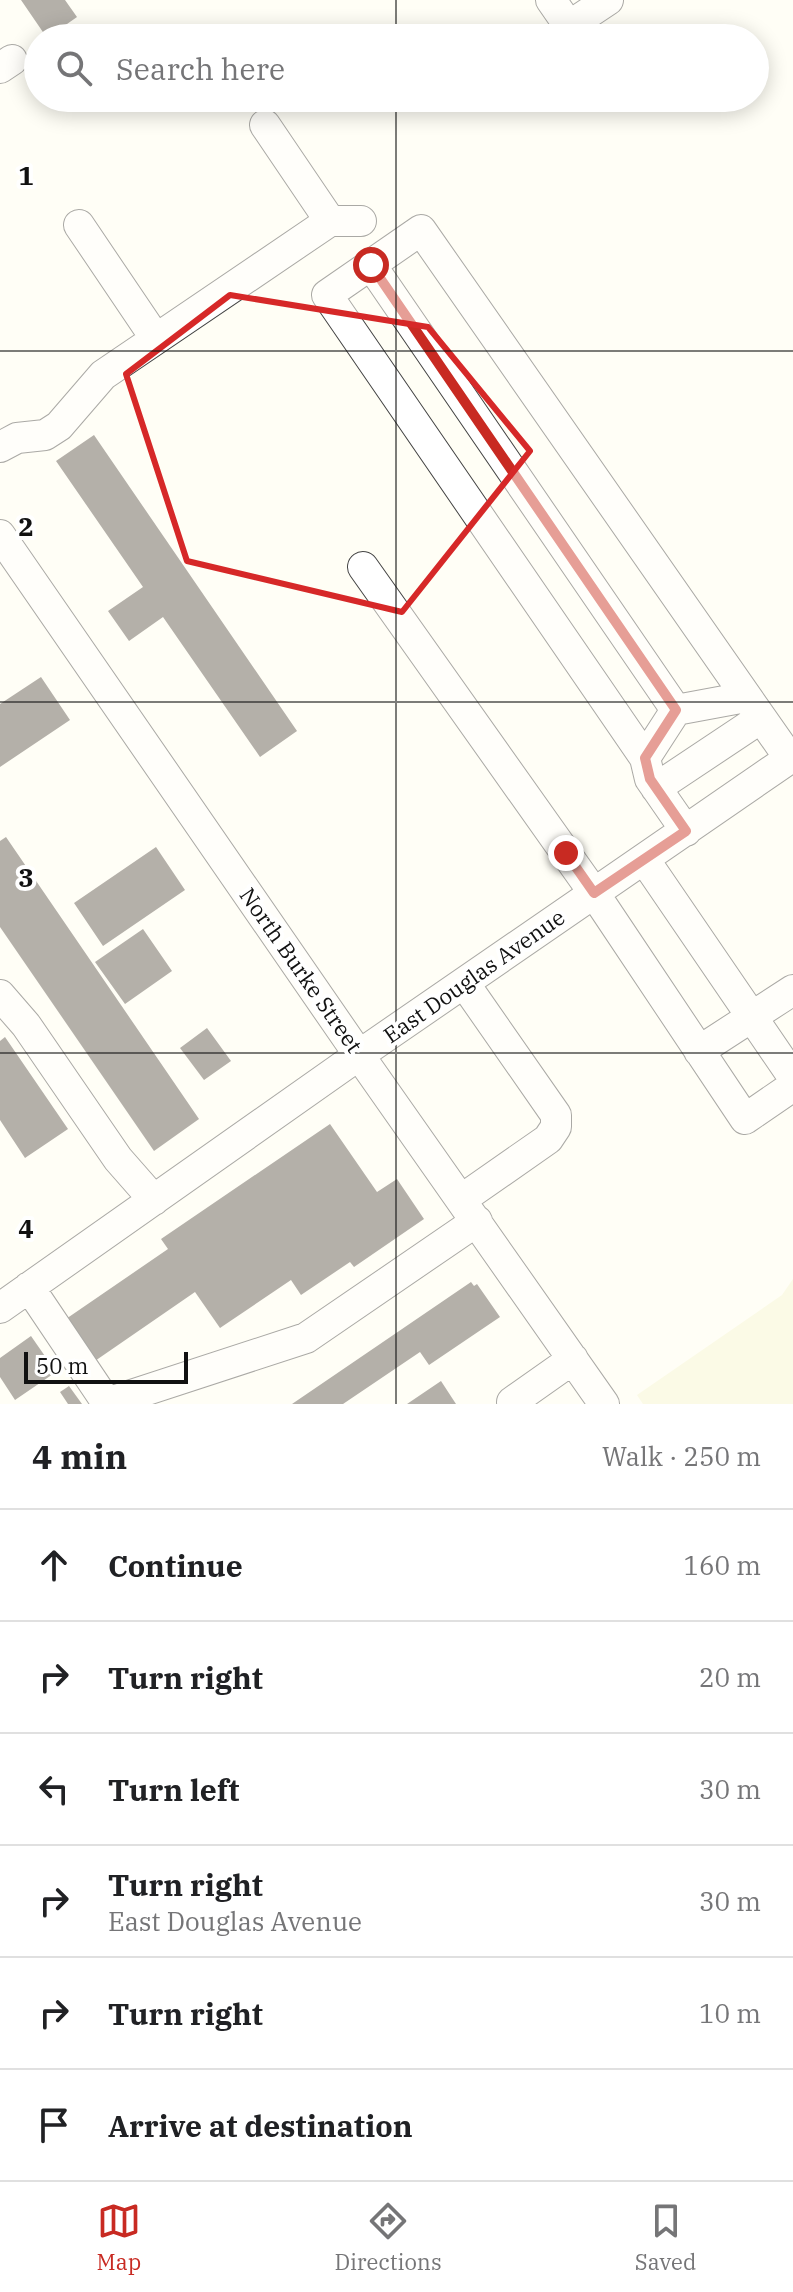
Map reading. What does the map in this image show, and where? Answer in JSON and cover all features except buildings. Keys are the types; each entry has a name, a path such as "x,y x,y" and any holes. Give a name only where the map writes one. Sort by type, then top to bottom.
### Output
{"street":[{"path":"551,0 568,24"},
{"path":"572,24 608,0"},
{"path":"265,125 330,221"},
{"path":"0,447 17,438 45,435 59,426 95,381 330,221 361,221"},
{"path":"79,225 156,339"},
{"path":"686,831 650,779 645,758 327,295 421,230 753,708 791,758"},
{"path":"371,265 676,710"},
{"name":"North Burke Street","path":"0,535 604,1404"},
{"path":"363,567 594,893 745,1119 793,1086"},
{"path":"676,710 753,708"},
{"path":"656,788 753,708"},
{"path":"645,758 676,710"},
{"name":"East Douglas Avenue","path":"0,1308 359,1055 791,758"},
{"path":"644,859 793,1077"},
{"path":"29,1287 107,1403 306,1338 469,1210 548,1139 556,1127 556,1115 464,983"},
{"path":"699,1051 793,990"},
{"path":"0,995 26,1025 118,1159 154,1200"},
{"path":"514,1404 512,1402 573,1359"}],"highlighted area":[{"path":"230,295 428,327 530,451 402,612 187,561 126,374"}],"green space":[{"path":"793,1279 793,1404 643,1404 637,1395 782,1295"}],"route":[{"path":"371,265 676,710 645,758 650,779 686,831 594,893 566,853"}]}
